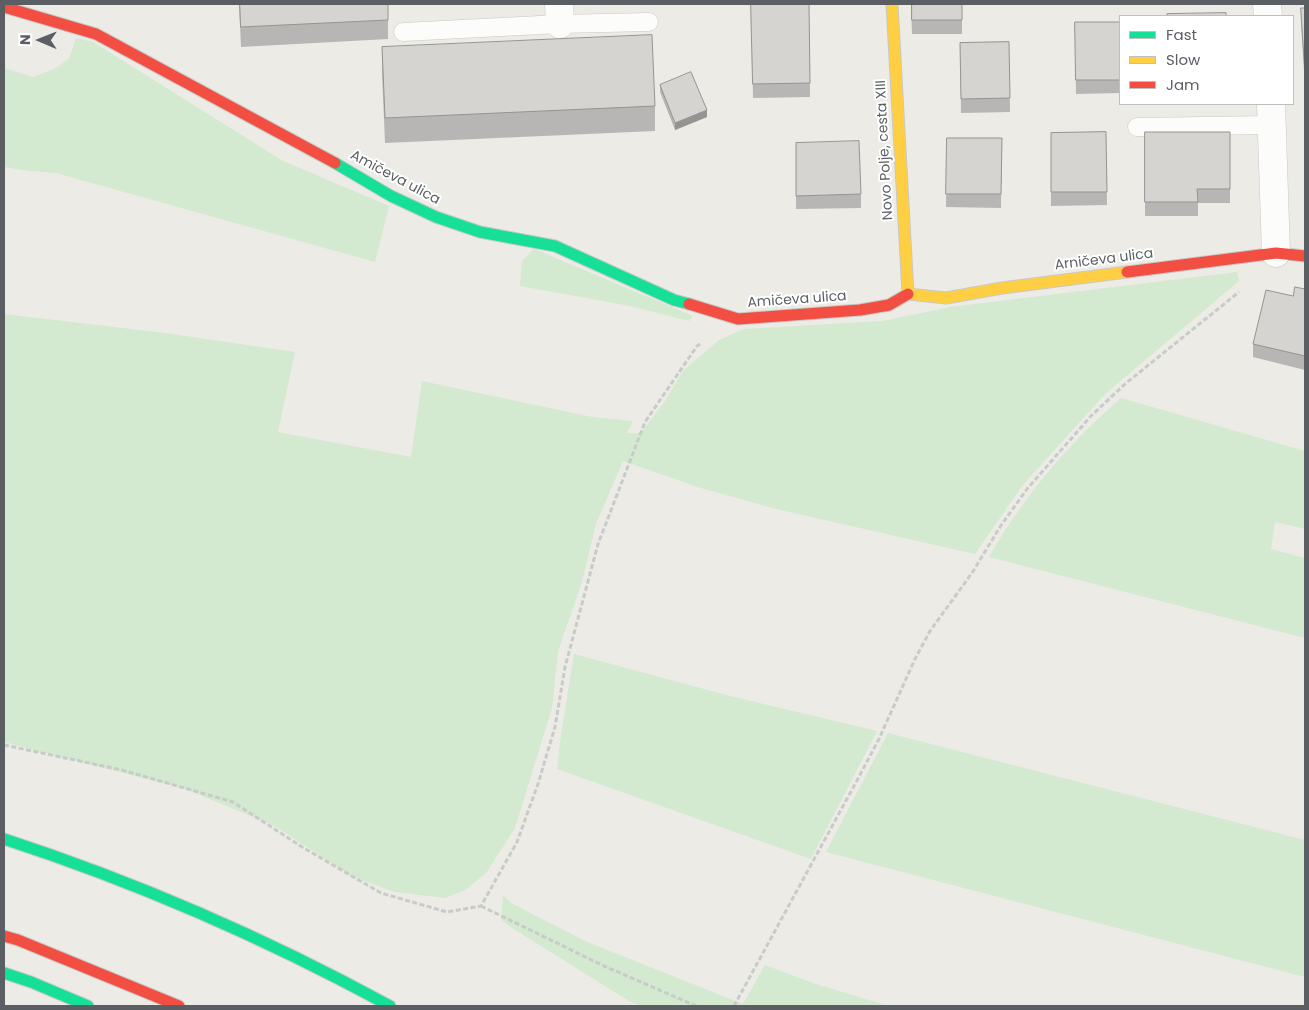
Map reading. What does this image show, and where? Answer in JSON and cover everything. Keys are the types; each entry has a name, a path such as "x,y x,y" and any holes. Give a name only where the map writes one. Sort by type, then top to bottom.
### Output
{"main road":[{"name":"Novo Polje, cesta XIII","path":"892,4 908,294"},
{"name":"Amičeva ulica","path":"4,7 96,34 353,173 391,196 436,217 480,232 555,246 674,300 738,319 889,306 908,294"},
{"name":"Arničeva ulica","path":"908,294 946,298 1002,288 1276,253 1305,256"},
{"path":"4,838 126,881 203,914 275,947 390,1006"},
{"path":"4,936 179,1006"},
{"path":"4,973 88,1006"}],"street":[{"path":"1271,114 1276,253"}],"lane":[{"path":"403,32 559,14 649,22"},
{"path":"1137,127 1271,114"}],"path":[{"path":"734,1006 854,786 930,632 972,573 1000,527 1027,489 1091,416 1125,384 1243,288"},
{"path":"481,906 517,842 538,784 555,727 565,667 598,544 645,422 697,346 738,319"},
{"path":"4,745 122,770 233,802 302,847 381,893 447,912 481,906 604,966 696,1006"}],"green space":[{"path":"76,38 93,42 283,161 389,206 375,262 56,173 4,167 4,68 33,77 54,69 69,59"},
{"path":"534,249 693,316 689,321 630,306 520,286 522,261"},
{"path":"1237,272 1239,281 1105,394 1022,486 975,554 776,509 701,488 623,461 596,524 581,585 558,651 552,708 515,828 486,873 465,890 445,898 395,892 353,877 273,825 185,789 4,742 4,314 165,333 295,352 278,432 411,457 422,381 592,417 633,421 627,433 641,433 665,401 683,371 719,340 744,329 883,321 950,307"},
{"path":"1121,398 1305,451 1305,529 1275,522 1271,549 1305,558 1305,638 989,557 1017,513 1048,472 1065,452"},
{"path":"574,654 730,696 877,731 811,859 557,769"},
{"path":"888,733 1305,840 1305,977 826,852"},
{"path":"503,895 511,903 587,942 743,1004 765,965 813,983 888,1006 641,1006 629,1001 501,920"}],"building":[{"path":"240,4 388,4 388,20 241,27"},
{"path":"751,4 809,4 810,83 753,84"},
{"path":"912,4 962,4 962,20 912,20"},
{"path":"1301,8 1305,8 1305,73"},
{"path":"1226,13 1226,15 1167,15"},
{"path":"1075,22 1119,22 1119,80 1076,80"},
{"path":"652,35 655,106 385,118 382,47"},
{"path":"1009,42 1010,98 961,99 960,43"},
{"path":"691,72 707,110 675,123 660,85"},
{"path":"1106,132 1107,192 1051,192 1051,133"},
{"path":"1145,132 1230,132 1230,189 1197,189 1198,202 1145,202"},
{"path":"947,138 1002,138 1001,194 946,194"},
{"path":"859,141 861,194 796,196 796,143"},
{"path":"1295,287 1305,289 1305,356 1253,344 1266,290 1293,296"}],"traffic: fast":[{"path":"335,163 391,196 436,217 480,232 555,246 674,300 689,304"},
{"path":"4,839 104,874 201,914 296,957 390,1006"},
{"path":"4,973 88,1006"}],"traffic: slow":[{"path":"892,4 908,294"},
{"path":"908,294 946,298 1002,288 1127,272"}],"traffic: jam":[{"path":"4,7 96,34 335,163"},
{"path":"1127,272 1276,253 1305,256"},
{"path":"689,304 738,319 860,310 889,305 908,294"},
{"path":"4,936 179,1006"}]}
